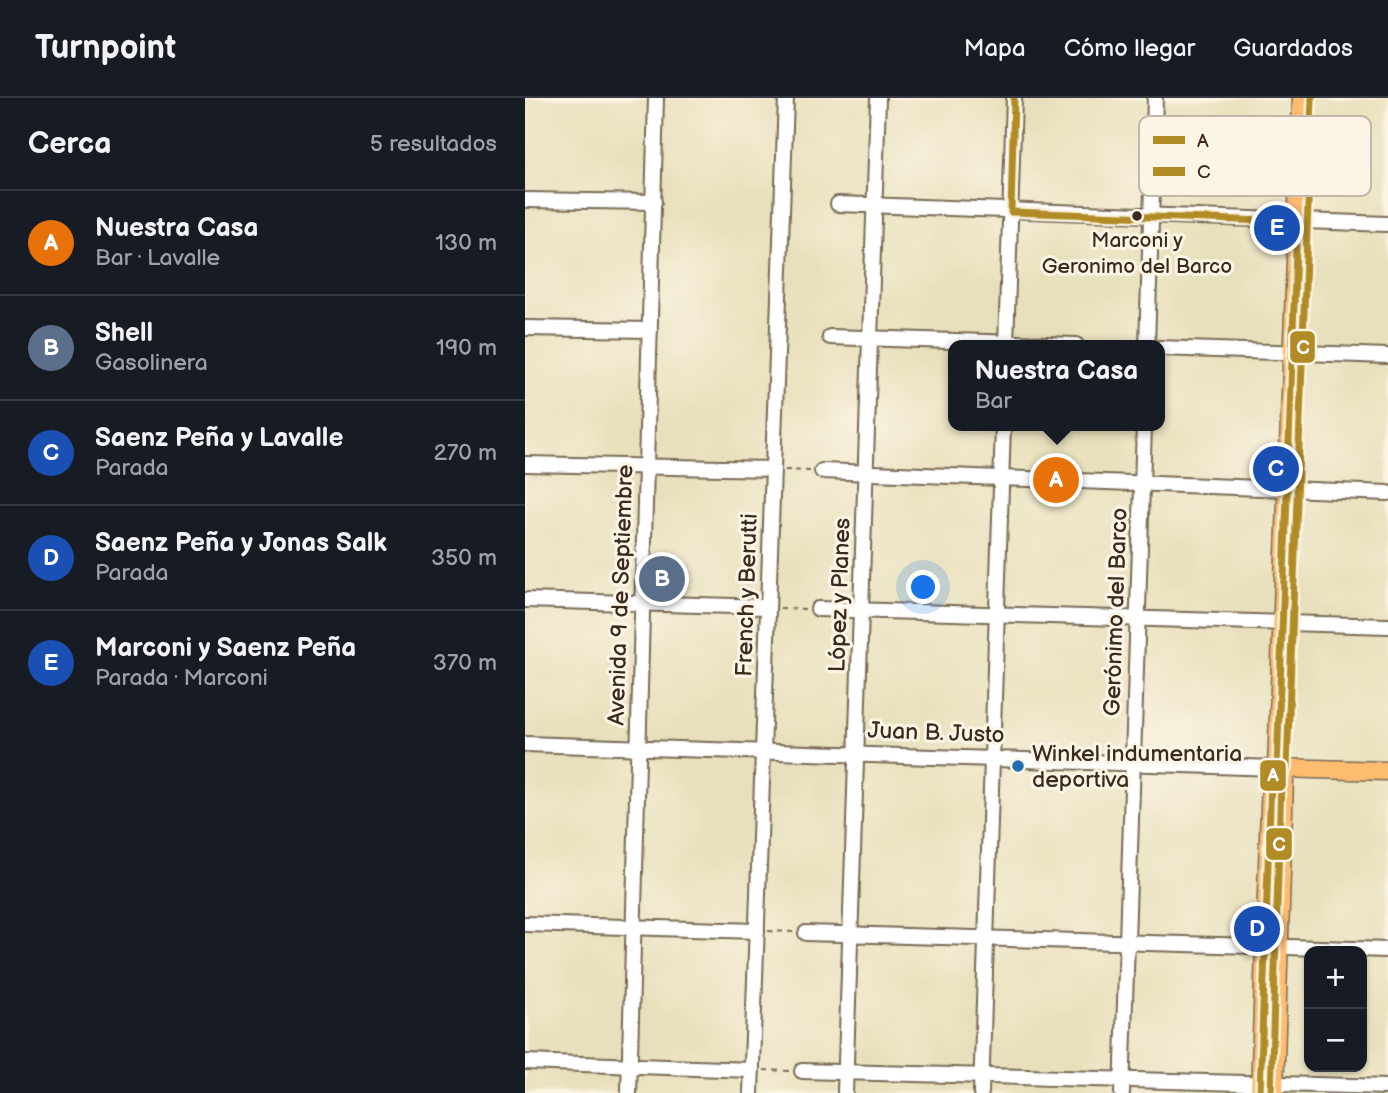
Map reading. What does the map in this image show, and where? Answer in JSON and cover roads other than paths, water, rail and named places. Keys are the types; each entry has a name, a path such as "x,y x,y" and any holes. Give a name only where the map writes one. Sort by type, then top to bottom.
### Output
{"main road":[{"path":"1301,116 1302,98"},
{"path":"1267,1088 1272,946 1271,779 1277,768 1284,623 1298,196"},
{"name":"Juan B. Justo","path":"1277,768 1388,772"}],"street":[{"name":"Avenida 9 de Septiembre","path":"629,1093 656,98"},
{"name":"French y Berutti","path":"751,1093 786,98"},
{"name":"López y Planes","path":"845,1093 879,98"},
{"path":"1006,340 1014,98"},
{"path":"1154,116 1155,98"},
{"path":"1147,340 1152,196"},
{"path":"525,200 654,202"},
{"path":"838,204 1388,224"},
{"path":"525,328 650,330"},
{"path":"830,337 948,341"},
{"path":"1165,348 1388,356"},
{"path":"981,1093 1003,431"},
{"name":"Gerónimo del Barco","path":"1122,1086 1144,431"},
{"path":"525,464 773,469"},
{"path":"822,471 1388,493"},
{"path":"525,600 768,607"},
{"path":"818,609 1388,626"},
{"name":"Juan B. Justo","path":"525,744 1277,768"},
{"path":"525,924 757,931"},
{"path":"806,933 1388,950"},
{"path":"525,1062 752,1070"},
{"path":"802,1071 982,1076 1122,1086 1388,1087"}],"place":[{"name":"Marconi y Geronimo del Barco","path":"1137,216"},
{"name":"Marconi y Saenz Peña","path":"1277,228"},
{"name":"Saenz Peña y Lavalle","path":"1276,469"},
{"name":"Nuestra Casa","path":"1056,480"},
{"name":"Shell","path":"662,579"},
{"name":"Winkel indumentaria deportiva","path":"1018,766"},
{"name":"Saenz Peña y Jonas Salk","path":"1257,929"}]}
